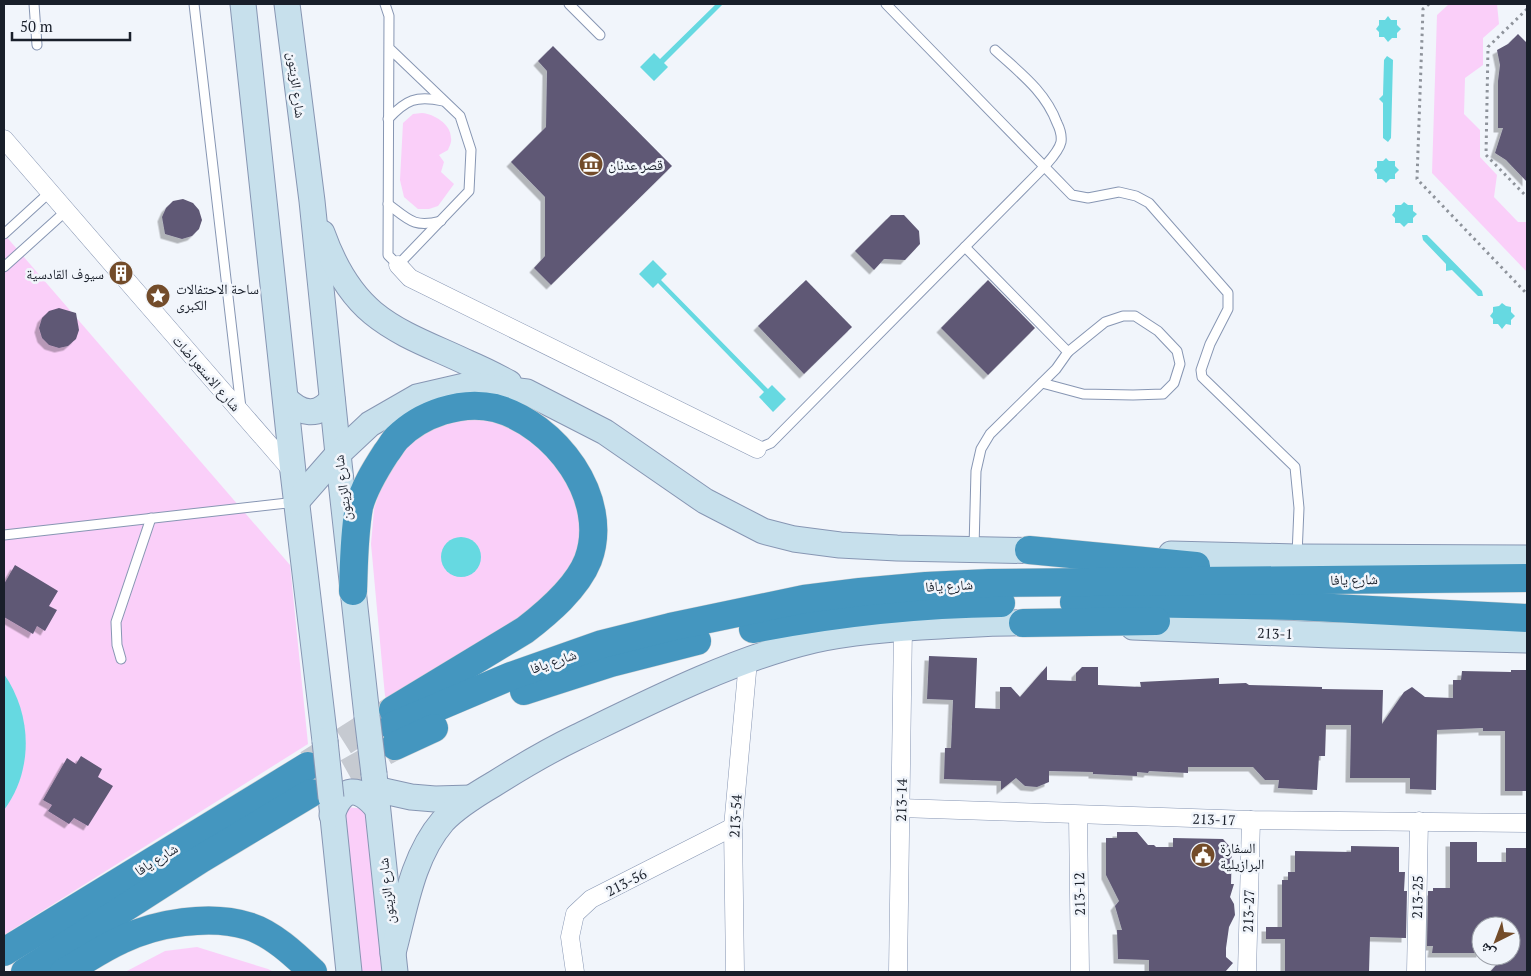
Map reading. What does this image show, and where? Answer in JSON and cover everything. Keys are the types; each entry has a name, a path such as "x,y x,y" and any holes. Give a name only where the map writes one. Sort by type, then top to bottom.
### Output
{"highway":[{"path":"353,591 354,551 360,506 372,474 396,439 420,420 467,406 495,408 523,420 548,438 566,457 579,476 588,500 594,527 588,560 570,589 545,615 525,630 386,725"},
{"path":"1029,550 1188,565 1322,573 1493,577"},
{"name":"شارع يافا","path":"386,725 511,676 602,644 670,627 804,600 917,587 988,584 1527,578"},
{"name":"شارع يافا","path":"386,725 456,718 535,687 667,647 730,633 854,612 974,603 1078,602 1295,606 1527,618"},
{"path":"1023,622 1499,618"},
{"name":"شارع يافا","path":"4,952 315,784"},
{"name":"شارع يافا","path":"25,972 315,784"},
{"path":"64,972 122,939 189,921 216,919 249,926 280,943 313,972"}],"main road":[{"path":"243,4 296,502 325,741 315,784 349,972"},
{"name":"شارع الزيتون","path":"287,4 312,201 353,591 386,725 375,790 394,963"},
{"path":"312,201 327,248 349,286 372,312 406,336 468,363 605,432 705,501 763,531 794,539 840,545 897,548 974,548 1297,558 1527,558"},
{"path":"296,502 338,454 370,424 416,397 469,385 527,392"},
{"path":"286,399 294,408 306,412 321,410 332,399"},
{"name":"213-1","path":"394,963 414,875 428,843 444,820 471,798 542,754 656,699 772,652 814,640 860,632 903,628 1023,622 1331,635 1527,640"},
{"path":"315,784 341,796 351,792 364,794 375,790 411,797 435,799 471,798"}],"street":[{"name":"شارع الاستعراضات","path":"4,139 293,472"},
{"path":"398,265 410,278 757,449"},
{"name":"213-14","path":"898,972 903,628"},
{"name":"213-54","path":"735,972 732,828 748,661"},
{"name":"213-17","path":"900,808 1251,820 1527,823"},
{"name":"213-12","path":"1078,815 1080,972"},
{"name":"213-27","path":"1246,972 1251,820"},
{"name":"213-25","path":"1416,972 1419,821"},
{"name":"213-56","path":"575,972 570,937 575,914 591,899 732,828"}],"lane":[{"path":"34,4 37,45"},
{"path":"194,4 242,413"},
{"path":"385,4 389,16 388,255 398,265 469,191 471,150 460,116 389,48"},
{"path":"569,4 600,35"},
{"path":"886,4 1072,195 1088,198 1119,192 1136,196 1149,203 1228,293 1228,309 1210,344 1202,370 1202,377 1295,468 1299,508 1297,558"},
{"path":"757,449 770,443 965,247 1044,167 1061,143 1061,134 1054,115 1040,91 995,50"},
{"path":"388,119 401,105 411,100 422,99 444,102"},
{"path":"4,234 50,192"},
{"path":"388,204 408,220 419,225 441,221"},
{"path":"4,267 66,211"},
{"path":"965,247 1068,352"},
{"path":"974,548 976,471 981,449 990,434 1056,369 1068,352 1105,322 1123,316 1135,316 1158,331 1178,351 1180,364 1174,383 1163,394 1083,394 1042,383"},
{"path":"4,535 296,502"},
{"path":"121,659 117,644 116,622 151,518"}],"path":[{"path":"1429,4 1423,9 1417,179 1527,294"},
{"path":"1527,9 1488,47 1486,155 1527,197"}],"shaded area":[{"path":"1449,4 1497,4 1499,24 1483,38 1483,65 1465,78 1464,114 1480,130 1480,157 1497,175 1494,197 1518,222 1527,222 1527,272 1432,173 1437,15"},
{"path":"413,114 432,115 445,124 450,133 451,140 448,150 439,155 444,162 441,172 454,184 438,206 429,209 418,209 404,197 400,180 403,123"},
{"path":"4,234 290,565 308,744 4,935"},
{"path":"456,419 479,419 502,423 539,443 568,476 580,517 580,537 574,560 545,602 387,699 385,696 371,544 374,509 381,487 401,450 432,428"},
{"path":"347,807 366,809 385,972 362,972 344,812"},
{"path":"197,947 274,972 125,972 165,951"}],"water":[{"path":"716,4 723,4 664,63 668,67 654,81 640,67 654,53 660,59"},
{"path":"1388,16 1391,20 1397,20 1397,25 1401,29 1397,33 1397,38 1392,38 1388,42 1384,37 1379,37 1379,32 1376,29 1379,25 1379,20 1385,20"},
{"path":"1387,56 1393,60 1391,138 1388,142 1383,138 1383,103 1379,99 1383,95 1384,60"},
{"path":"1386,158 1389,161 1395,161 1395,166 1399,170 1395,174 1395,179 1390,179 1386,183 1382,179 1377,179 1377,174 1374,170 1377,167 1377,161 1383,161"},
{"path":"1404,202 1408,205 1413,205 1413,211 1417,214 1413,218 1413,223 1408,223 1404,227 1400,223 1395,223 1395,218 1392,215 1395,211 1395,205 1401,205"},
{"path":"1422,235 1427,235 1482,291 1483,296 1478,296 1452,270 1446,271 1446,264 1423,240"},
{"path":"653,260 667,274 661,280 768,389 772,385 786,399 773,412 759,397 764,392 658,283 653,288 639,274"},
{"path":"1502,303 1511,307 1511,312 1515,316 1511,320 1511,325 1506,324 1502,329 1498,324 1493,324 1493,319 1490,316 1493,312 1493,307 1499,306"},
{"path":"457,537 465,537 472,540 478,546 481,557 478,568 472,574 465,577 457,577 450,574 444,568 441,561 441,553 444,546 450,540"},
{"path":"4,674 20,706 26,742 21,778 4,810"}],"building":[{"path":"1518,34 1527,43 1527,182 1506,160 1495,153 1503,128 1498,128 1500,65 1497,50 1508,44"},
{"name":"قصر عدنان","path":"553,46 672,166 551,285 534,268 545,256 545,197 511,162 546,127 547,71 538,61"},
{"path":"183,199 193,203 199,210 202,220 199,229 192,236 182,239 165,234 162,217 166,208 173,201"},
{"path":"891,215 904,215 919,231 920,244 905,260 884,259 874,270 855,251"},
{"path":"806,280 852,327 804,374 758,326"},
{"path":"988,280 1035,328 988,375 941,328"},
{"path":"59,308 76,313 79,330 76,339 68,346 59,348 49,345 42,338 39,328 42,318 49,311"},
{"path":"15,565 58,591 49,606 57,610 45,631 37,626 33,634 4,617 4,584"},
{"path":"929,656 977,658 975,708 1000,709 1000,687 1011,687 1020,697 1047,666 1047,680 1076,681 1076,673 1082,667 1098,667 1098,685 1141,687 1140,682 1219,678 1219,684 1246,683 1249,685 1322,687 1322,689 1383,690 1382,724 1404,692 1412,687 1425,697 1453,698 1453,680 1461,680 1462,671 1511,672 1511,670 1527,670 1527,791 1505,791 1505,731 1483,731 1483,728 1437,730 1436,790 1410,789 1410,778 1350,778 1351,725 1326,725 1325,756 1319,756 1317,790 1278,788 1279,780 1265,780 1253,767 1188,767 1188,773 1149,771 1148,773 1137,772 1137,776 1049,771 1049,782 1037,787 1025,786 1016,778 1001,790 1001,781 944,779 945,748 951,748 953,700 927,699"},
{"path":"81,756 102,769 98,777 113,786 88,826 74,818 69,824 48,811 52,805 43,800 67,758 76,764"},
{"path":"1117,832 1137,832 1148,845 1156,847 1173,847 1173,838 1223,839 1232,849 1231,884 1234,884 1230,897 1234,904 1235,915 1229,927 1226,957 1233,963 1225,972 1149,972 1149,960 1118,959 1117,930 1122,930 1115,906 1119,901 1106,875 1106,838 1117,838"},
{"path":"1450,842 1477,842 1477,862 1506,862 1506,848 1527,848 1527,972 1490,972 1495,966 1521,966 1521,916 1471,916 1471,953 1432,953 1433,946 1427,946 1428,891 1433,891 1433,888 1450,888"},
{"path":"1351,846 1399,847 1399,872 1405,872 1404,891 1407,891 1406,938 1370,937 1369,972 1285,972 1285,939 1266,939 1266,927 1282,927 1282,880 1288,880 1288,872 1295,872 1295,851 1351,852"}],"tunnel":[{"path":"308,764 391,711"},
{"path":"311,793 393,747"}],"place":[{"name":"قصر عدنان","path":"591,164"},
{"name":"سيوف القادسية","path":"121,273"},
{"name":"ساحة الاحتفالات الكبرى","path":"158,296"},
{"name":"السفارة البرازيلية","path":"1203,855"}]}
